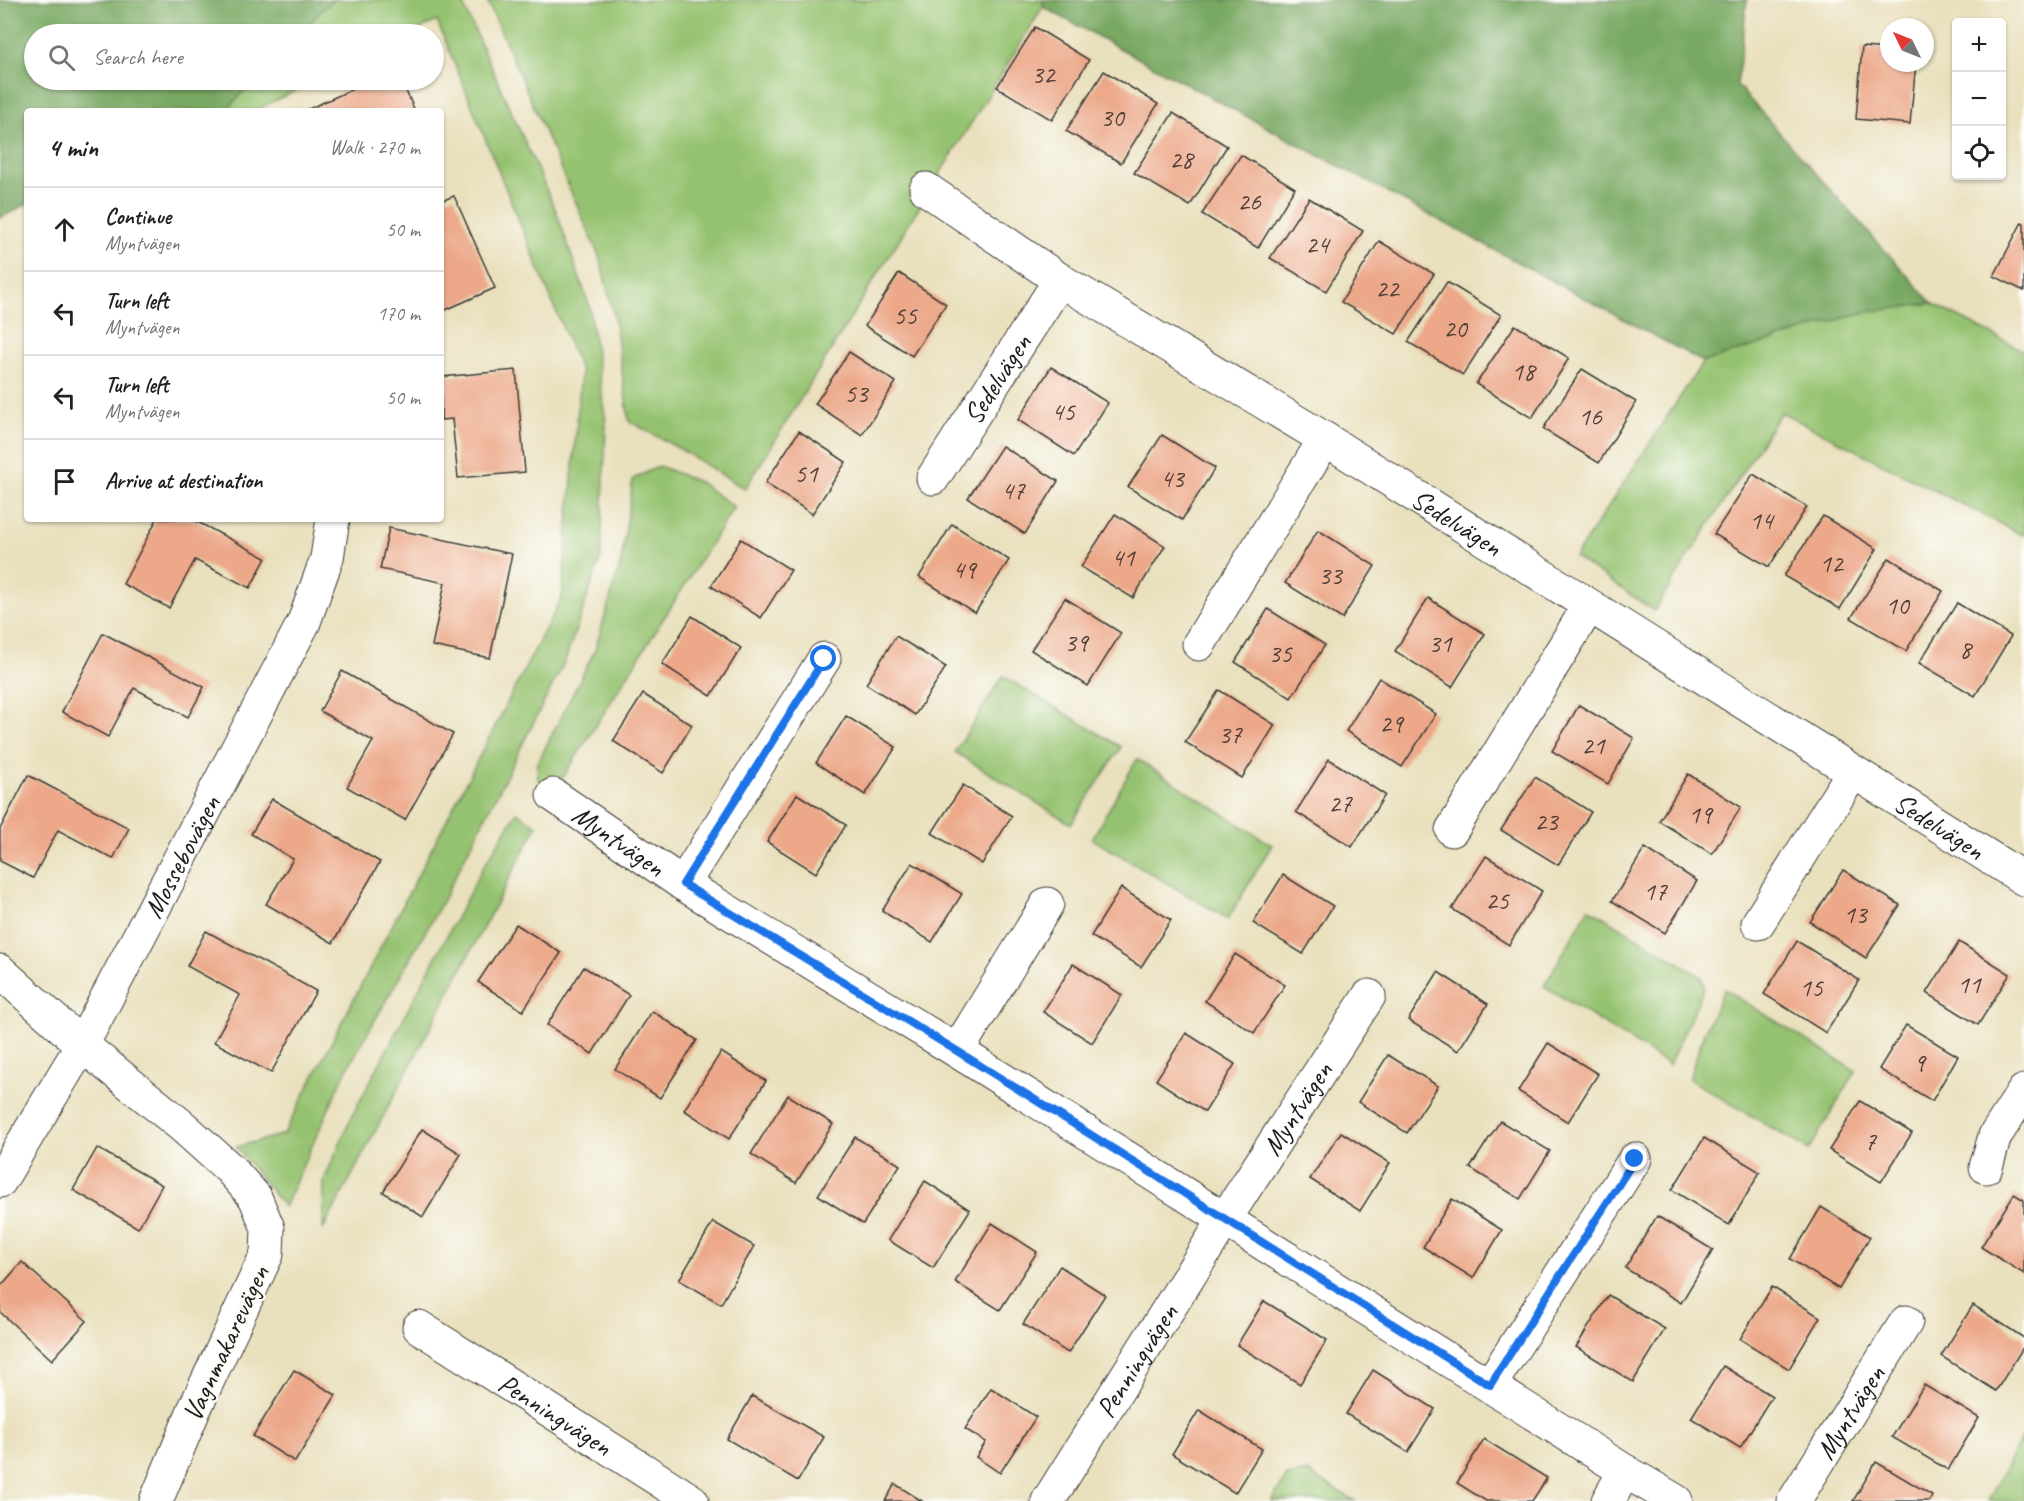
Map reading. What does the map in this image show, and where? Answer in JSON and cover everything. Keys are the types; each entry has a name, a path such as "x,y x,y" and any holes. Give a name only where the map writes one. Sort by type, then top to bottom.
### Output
{"street":[{"name":"Sedelvägen","path":"926,189 1060,280 1325,439 2024,879"},
{"name":"Sedelvägen","path":"933,478 1060,280"},
{"path":"1199,644 1325,439"},
{"name":"Mossebovägen","path":"0,1182 82,1045 304,622 327,558 333,522"},
{"path":"1452,830 1589,606"},
{"name":"Myntvägen","path":"683,884 824,659"},
{"path":"1758,922 1854,772"},
{"name":"Myntvägen","path":"553,795 683,884 957,1051 1676,1501"},
{"path":"957,1051 1047,904"},
{"name":"Vagnmakarevägen","path":"0,971 82,1045 182,1126 230,1169 255,1197 268,1228 267,1254 194,1410 156,1501"},
{"name":"Myntvägen","path":"1225,1220 1370,996"},
{"path":"1986,1167 1995,1136 2024,1091"},
{"path":"1490,1385 1635,1159"},
{"name":"Penningvägen","path":"1048,1501 1225,1220"},
{"name":"Myntvägen","path":"1794,1501 1906,1322"},
{"name":"Penningvägen","path":"419,1328 692,1501"},
{"path":"1608,1501 1625,1471"}],"green space":[{"path":"0,0 333,0 308,24 24,24 24,90 244,90 229,108 24,108 24,206 0,218"},
{"path":"333,0 461,0 556,211 589,305 606,423 601,557 565,661 440,906 346,1071 284,1207 236,1147 284,1134 562,597 581,372 444,38 444,24 438,24 437,21 430,24 308,24"},
{"path":"487,0 1043,0 1043,7 745,489 629,421 614,316 599,256"},
{"path":"1043,0 1747,0 1737,85 1932,303 1860,313 1703,362 1043,7"},
{"path":"244,90 297,90 260,108 229,108"},
{"path":"1932,303 2024,351 2024,536 1781,412 1654,611 1575,557 1703,362 1860,313"},
{"path":"659,466 699,482 734,507 564,776 552,791 538,780 537,764 595,650 621,562 633,479"},
{"path":"1003,676 1121,747 1071,824 955,752"},
{"path":"1137,759 1272,845 1228,919 1092,839"},
{"path":"517,812 537,826 323,1230 324,1180 352,1116 482,869"},
{"path":"1589,908 1702,977 1704,988 1669,1065 1544,986"},
{"path":"1724,989 1856,1071 1809,1150 1689,1079 1704,1033"},
{"path":"2024,1433 2024,1501 1988,1501"},
{"path":"1307,1472 1355,1501 1271,1501 1287,1476"}],"building":[{"path":"1035,27 1089,60 1052,120 997,87"},
{"path":"1862,47 1880,48 1880,72 1915,72 1910,124 1856,119"},
{"path":"1104,71 1158,104 1121,163 1066,131"},
{"path":"351,90 406,90 414,108 311,108"},
{"path":"1173,113 1227,146 1190,206 1134,173"},
{"path":"1241,155 1295,188 1258,248 1202,214"},
{"path":"454,196 495,288 444,311 444,200"},
{"path":"1309,198 1363,231 1326,291 1270,258"},
{"path":"2022,222 2024,223 2024,291 1994,276"},
{"path":"1379,241 1434,274 1396,334 1341,302"},
{"path":"899,273 946,304 912,356 865,326"},
{"path":"1447,282 1501,315 1463,375 1408,342"},
{"path":"1515,325 1569,358 1532,418 1476,384"},
{"path":"849,352 896,382 862,435 815,404"},
{"path":"1051,367 1108,403 1074,456 1018,420"},
{"path":"1582,369 1636,402 1599,463 1543,429"},
{"path":"516,370 525,472 458,478 452,419 444,420 444,377"},
{"path":"799,431 846,462 812,514 765,483"},
{"path":"1162,435 1215,468 1182,520 1128,487"},
{"path":"1002,446 1058,481 1025,534 968,498"},
{"path":"1753,474 1807,507 1769,567 1714,534"},
{"path":"1115,514 1165,546 1133,598 1081,567"},
{"path":"1823,516 1877,549 1840,609 1784,576"},
{"path":"155,522 198,522 266,558 250,588 195,560 169,608 123,584"},
{"path":"952,524 1009,560 975,613 919,577"},
{"path":"389,528 512,554 490,658 432,646 445,583 380,569"},
{"path":"1318,530 1375,566 1342,619 1285,583"},
{"path":"741,539 791,570 761,618 711,586"},
{"path":"1889,558 1943,591 1906,651 1851,618"},
{"path":"1065,598 1121,633 1088,686 1031,650"},
{"path":"1428,598 1485,634 1452,687 1395,651"},
{"path":"1957,603 2011,636 1975,696 1919,663"},
{"path":"1268,609 1325,645 1291,698 1235,662"},
{"path":"692,616 741,648 711,696 662,664"},
{"path":"103,633 204,687 188,717 134,688 108,737 62,712"},
{"path":"896,636 946,667 915,715 866,684"},
{"path":"342,671 453,734 405,820 347,787 373,741 320,711"},
{"path":"1379,678 1436,714 1402,767 1346,731"},
{"path":"1219,690 1275,725 1242,778 1185,742"},
{"path":"643,694 692,725 663,773 613,741"},
{"path":"1579,705 1634,738 1608,784 1552,751"},
{"path":"846,716 896,747 865,795 816,763"},
{"path":"1329,759 1385,795 1352,847 1296,812"},
{"path":"1688,774 1741,807 1712,854 1659,821"},
{"path":"28,775 129,828 113,859 58,830 33,878 0,861 0,829"},
{"path":"1535,777 1591,812 1558,865 1501,830"},
{"path":"963,785 1012,816 982,864 932,833"},
{"path":"797,794 846,825 816,873 767,842"},
{"path":"272,799 380,862 333,943 266,904 293,859 251,834"},
{"path":"1645,848 1697,881 1665,933 1612,901"},
{"path":"1486,856 1542,891 1509,945 1452,909"},
{"path":"912,863 962,894 932,942 882,911"},
{"path":"1843,870 1900,905 1866,958 1810,922"},
{"path":"1283,875 1333,906 1303,954 1253,923"},
{"path":"1121,888 1171,920 1141,967 1091,936"},
{"path":"516,924 561,953 523,1011 478,982"},
{"path":"206,931 316,991 271,1073 214,1042 240,995 187,966"},
{"path":"1797,941 1859,980 1826,1033 1764,994"},
{"path":"1959,942 2010,974 1978,1025 1927,993"},
{"path":"1235,954 1285,985 1254,1033 1205,1001"},
{"path":"1073,964 1122,995 1092,1043 1043,1012"},
{"path":"584,967 629,995 592,1054 547,1025"},
{"path":"1438,972 1488,1004 1458,1051 1408,1020"},
{"path":"652,1011 697,1040 660,1098 615,1069"},
{"path":"1906,1025 1958,1056 1932,1101 1879,1069"},
{"path":"1186,1033 1235,1064 1205,1112 1156,1080"},
{"path":"1548,1043 1598,1074 1568,1122 1518,1091"},
{"path":"721,1052 766,1081 729,1139 684,1110"},
{"path":"1388,1055 1438,1086 1407,1133 1358,1102"},
{"path":"788,1095 833,1124 796,1183 751,1154"},
{"path":"1860,1101 1912,1133 1881,1182 1829,1150"},
{"path":"1500,1121 1550,1151 1520,1199 1470,1168"},
{"path":"422,1129 461,1154 423,1217 383,1192"},
{"path":"1341,1132 1390,1163 1360,1211 1310,1179"},
{"path":"855,1137 900,1165 863,1224 818,1195"},
{"path":"1704,1138 1760,1172 1729,1225 1672,1190"},
{"path":"97,1148 162,1185 138,1228 73,1190"},
{"path":"925,1181 970,1210 933,1268 888,1240"},
{"path":"2014,1194 2024,1200 2024,1274 1981,1247"},
{"path":"1452,1199 1502,1230 1473,1278 1423,1247"},
{"path":"1821,1207 1870,1237 1839,1289 1790,1259"},
{"path":"1657,1216 1713,1250 1681,1303 1625,1268"},
{"path":"713,1222 754,1246 721,1304 679,1280"},
{"path":"992,1223 1037,1252 1000,1310 955,1282"},
{"path":"22,1262 87,1321 52,1360 0,1312 0,1287"},
{"path":"1060,1266 1105,1295 1068,1353 1023,1324"},
{"path":"1772,1287 1820,1317 1789,1369 1740,1339"},
{"path":"1608,1295 1665,1329 1633,1382 1576,1347"},
{"path":"1264,1301 1327,1340 1300,1384 1237,1345"},
{"path":"1973,1305 2024,1338 2024,1346 1996,1391 1941,1356"},
{"path":"1723,1366 1772,1396 1740,1448 1691,1418"},
{"path":"294,1370 336,1395 295,1462 253,1436"},
{"path":"1373,1370 1435,1409 1408,1452 1346,1414"},
{"path":"1924,1385 1979,1418 1948,1470 1892,1437"},
{"path":"991,1388 1036,1417 1000,1473 976,1457 986,1442 965,1429"},
{"path":"752,1396 824,1437 798,1481 727,1439"},
{"path":"1199,1410 1262,1449 1235,1493 1172,1454"},
{"path":"1484,1439 1547,1478 1532,1501 1486,1501 1457,1483"},
{"path":"1876,1462 1932,1495 1929,1501 1853,1501"},
{"path":"895,1484 922,1501 885,1501"}],"route":[{"path":"824,659 683,884 957,1051 1490,1385 1635,1159"}]}
